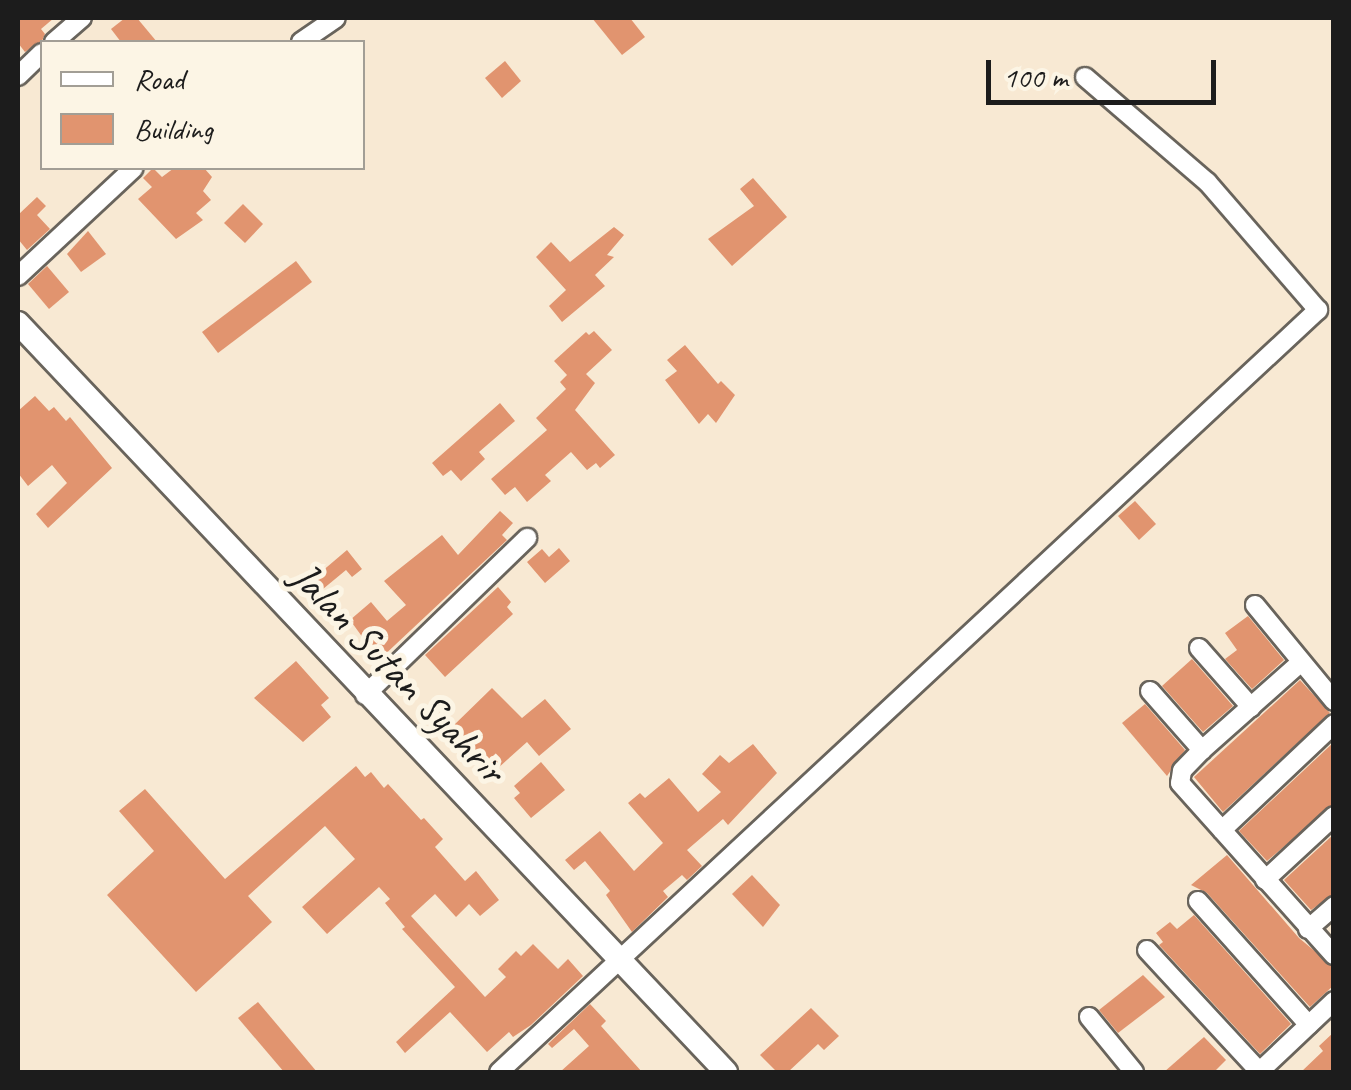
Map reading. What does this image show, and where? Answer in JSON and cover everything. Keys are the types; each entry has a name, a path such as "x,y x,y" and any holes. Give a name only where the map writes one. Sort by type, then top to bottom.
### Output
{"street":[{"path":"304,40 336,18"},
{"path":"56,40 73,20"},
{"path":"18,76 40,55"},
{"path":"500,1072 1318,310 1207,182 1085,77"},
{"path":"18,276 132,170"},
{"name":"Jalan Sutan Syahrir","path":"18,323 365,695 726,1072"},
{"path":"365,695 527,538"},
{"path":"1254,605 1300,663 1326,677 1334,700"},
{"path":"1200,648 1251,707"},
{"path":"1300,663 1202,750 1182,771 1180,783 1334,955"},
{"path":"1150,691 1202,750"},
{"path":"1222,830 1334,724"},
{"path":"1266,880 1334,816"},
{"path":"1198,901 1309,1026"},
{"path":"1308,929 1334,906"},
{"path":"1148,950 1260,1072 1334,1001"},
{"path":"1089,1017 1126,1070"}],"building":[{"path":"18,18 54,18 41,29 45,34 40,42 25,52 18,43"},
{"path":"125,18 137,18 155,40 119,40 111,29"},
{"path":"592,18 630,18 645,37 622,55"},
{"path":"505,61 521,81 502,98 485,78"},
{"path":"151,170 162,177 171,170 206,170 212,177 203,191 211,200 196,213 203,220 176,239 138,199 152,187 143,178"},
{"path":"753,178 787,217 732,266 708,239 754,206 740,189"},
{"path":"37,197 46,206 37,215 50,229 27,250 18,239 18,215"},
{"path":"243,204 263,224 245,243 224,223"},
{"path":"614,227 624,235 607,255 614,257 595,275 605,286 562,322 549,306 566,290 536,257 551,242 570,262"},
{"path":"88,231 106,254 81,272 67,254"},
{"path":"296,261 312,282 218,353 202,332"},
{"path":"47,266 69,292 49,309 28,284"},
{"path":"594,331 612,350 586,374 595,383 575,410 615,455 600,468 596,463 587,470 571,452 545,475 551,481 527,502 515,487 505,495 491,479 547,430 536,418 566,389 560,382 567,375 554,361 586,332 589,335"},
{"path":"685,345 718,384 721,381 735,395 716,423 708,414 699,424 665,380 677,371 667,360"},
{"path":"35,396 49,411 54,407 66,421 70,417 112,468 48,528 36,514 67,483 52,465 28,486 18,473 18,411"},
{"path":"500,403 515,421 479,452 485,459 461,481 451,470 443,476 432,463"},
{"path":"1135,501 1156,524 1139,540 1118,516"},
{"path":"500,511 513,523 502,535 507,540 379,660 350,620 371,602 387,621 406,605 384,581 442,535 458,555"},
{"path":"559,548 570,561 545,583 527,562 542,549 549,557"},
{"path":"347,550 362,569 352,577 346,570 323,589 314,578"},
{"path":"498,587 511,602 507,607 513,614 445,677 425,655"},
{"path":"1248,616 1284,660 1252,689 1225,659 1237,650 1225,633"},
{"path":"1192,659 1233,706 1203,732 1162,686"},
{"path":"296,661 329,698 321,705 331,717 303,742 254,698"},
{"path":"1300,680 1330,713 1223,812 1194,777"},
{"path":"492,688 522,718 545,699 571,729 539,756 527,742 487,778 452,727"},
{"path":"1145,704 1185,750 1167,776 1122,723"},
{"path":"1334,742 1334,804 1267,861 1239,831"},
{"path":"753,744 777,773 728,825 723,819 687,850 702,866 687,880 682,875 663,891 668,897 632,932 606,895 610,891 585,861 574,870 565,860 600,831 634,871 663,843 628,803 640,793 645,798 669,778 698,812 721,792 702,774 720,755 729,763"},
{"path":"541,762 565,790 531,818 514,798 520,793 514,786"},
{"path":"356,766 365,777 371,772 384,788 388,784 421,820 424,818 443,839 435,847 465,881 476,871 499,900 480,916 469,904 456,917 435,894 411,916 485,997 506,977 498,969 516,951 521,956 533,944 558,969 568,959 583,976 531,1025 513,1037 509,1032 487,1052 450,1012 405,1053 396,1042 455,987 402,929 405,927 385,903 390,899 379,887 327,934 302,907 355,859 325,826 248,896 272,922 196,992 107,895 154,851 119,811 145,789 225,879"},
{"path":"1334,834 1334,894 1311,910 1284,880"},
{"path":"1227,855 1299,938 1334,967 1334,985 1310,1007 1207,893 1191,885"},
{"path":"752,875 780,905 763,927 732,894"},
{"path":"1194,915 1291,1024 1260,1054 1159,945 1163,942 1156,933 1170,922 1177,929"},
{"path":"1143,975 1165,997 1118,1033 1099,1010"},
{"path":"258,1002 317,1072 284,1072 238,1018"},
{"path":"590,1004 606,1021 601,1026 642,1072 560,1072 589,1046 574,1029 552,1048 548,1044"},
{"path":"811,1008 839,1036 824,1050 818,1044 788,1072 777,1072 760,1055"},
{"path":"1334,1032 1334,1072 1301,1072 1323,1051 1319,1046"},
{"path":"1204,1037 1226,1060 1214,1072 1164,1072"}]}
